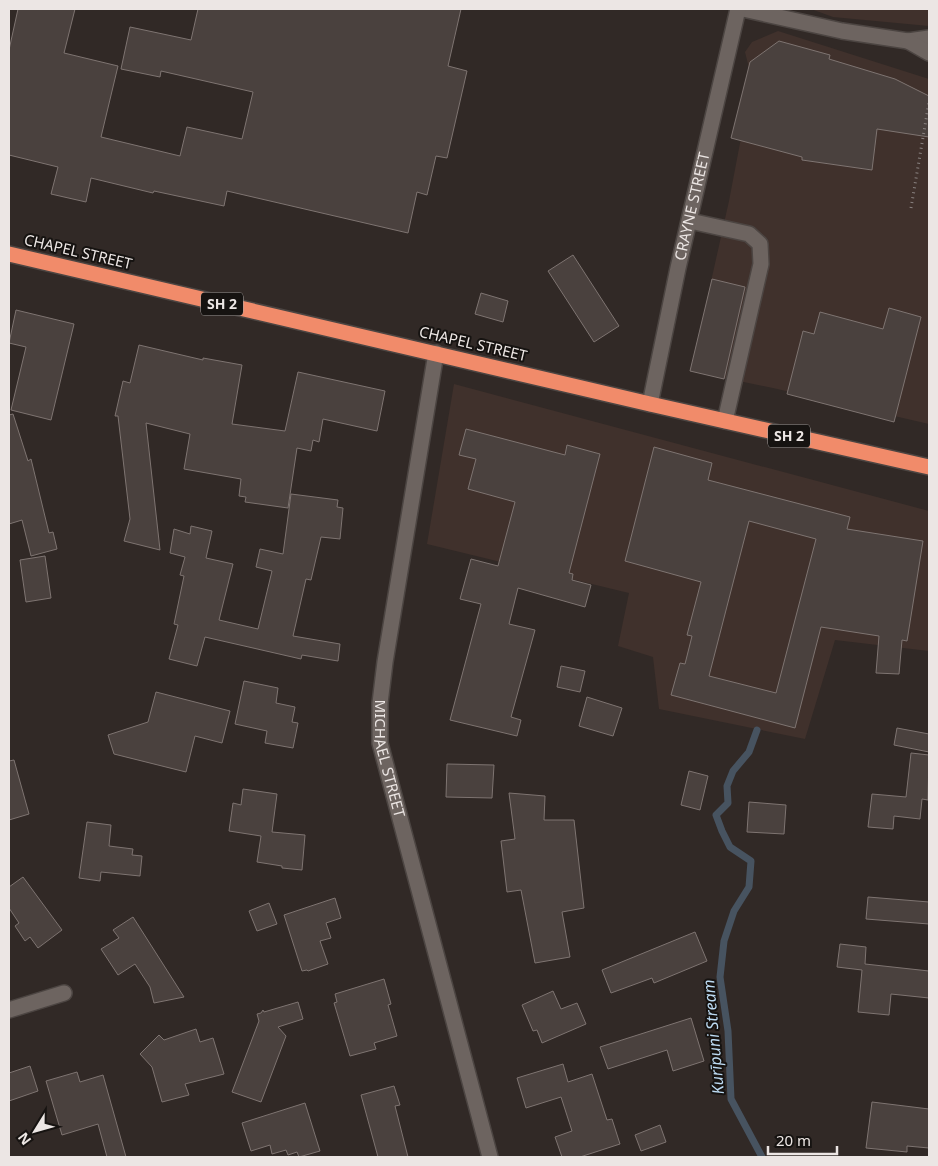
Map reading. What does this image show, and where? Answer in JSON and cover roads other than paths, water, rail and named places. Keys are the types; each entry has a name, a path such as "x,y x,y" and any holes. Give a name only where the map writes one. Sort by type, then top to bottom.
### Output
{"highway":[{"name":"CHAPEL STREET","path":"9,254 650,404 929,467"}],"street":[{"name":"CRAYNE STREET","path":"650,404 738,9"},
{"path":"744,9 834,29 908,41 929,38"},
{"path":"908,41 929,53"},
{"path":"690,221 749,234 760,244 761,264 725,421"},
{"name":"MICHAEL STREET","path":"436,353 385,662 380,703 380,743 490,1157"},
{"path":"9,1010 64,992"}],"waterway":[{"name":"Kurīpuni Stream","path":"757,730 749,752 733,771 727,786 728,803 716,815 730,847 751,861 749,887 734,911 724,941 720,977 728,1031 731,1099 762,1157"}]}
